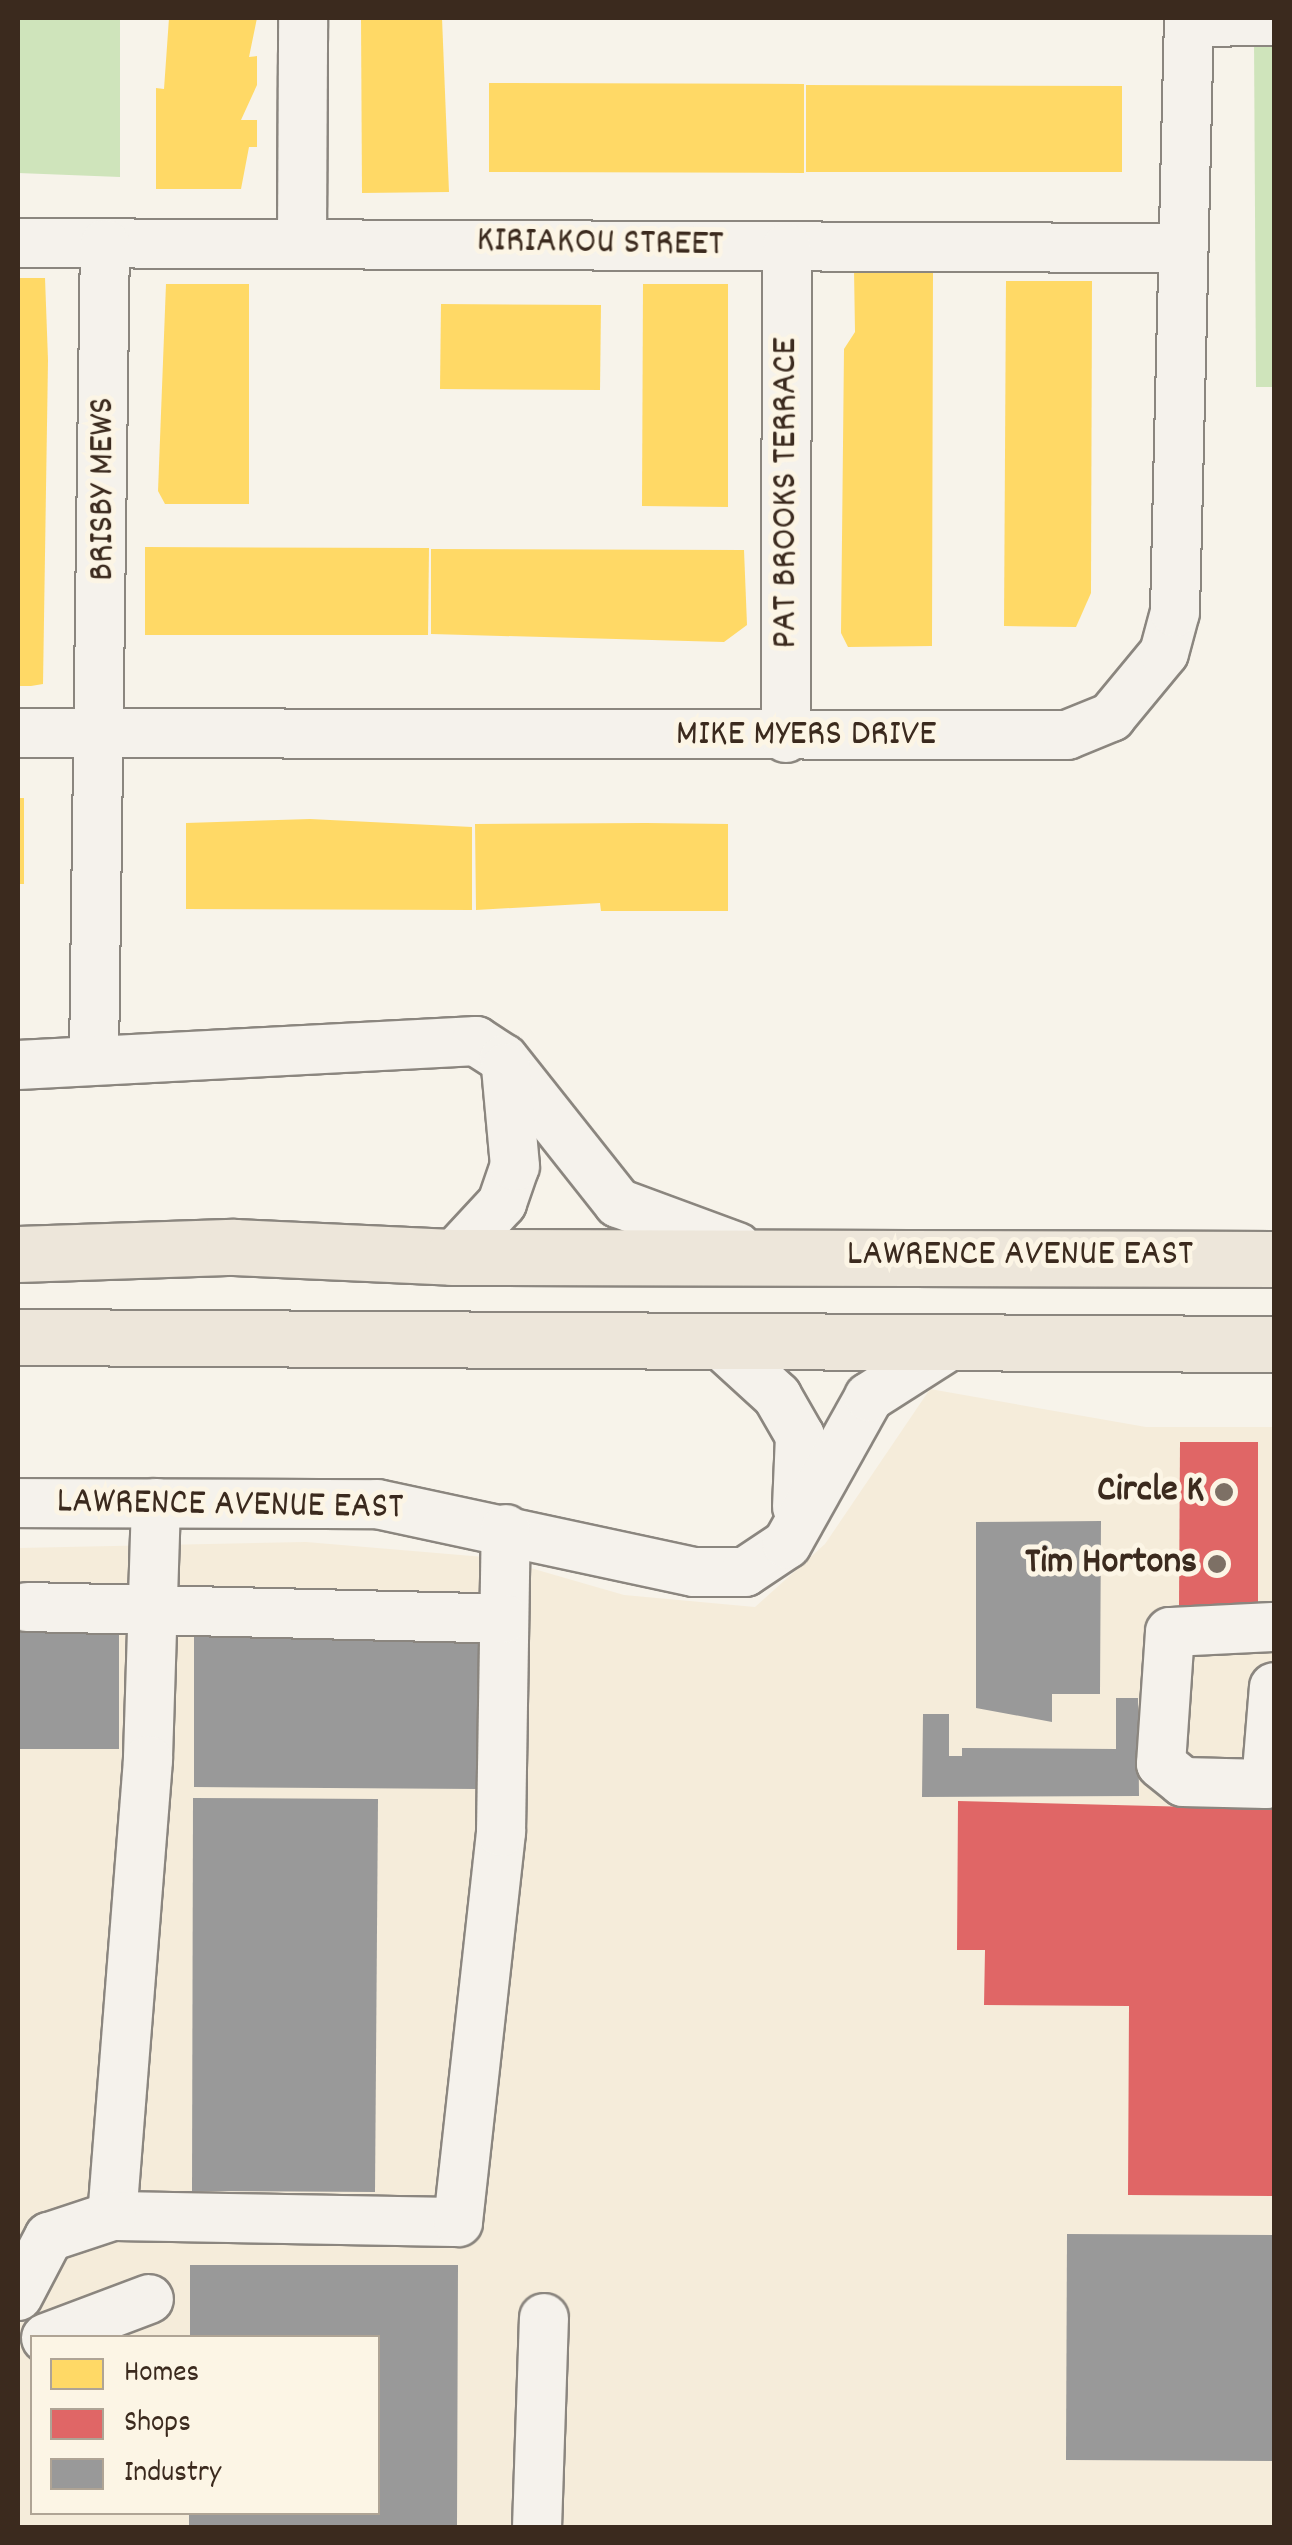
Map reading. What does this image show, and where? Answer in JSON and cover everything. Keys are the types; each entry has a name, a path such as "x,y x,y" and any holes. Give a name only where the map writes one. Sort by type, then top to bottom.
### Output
{"main road":[{"name":"LAWRENCE AVENUE EAST","path":"18,1254 234,1247 452,1257 765,1254 1274,1259"},
{"path":"18,1337 1274,1344"}],"street":[{"path":"302,238 303,18"},
{"path":"1189,20 1274,21"},
{"name":"MIKE MYERS DRIVE","path":"18,733 786,738 1067,735 1111,718 1142,688 1164,653 1177,594 1189,20"},
{"name":"KIRIAKOU STREET","path":"18,243 302,238 787,248 1183,248"},
{"name":"BRISBY MEWS","path":"101,734 105,244"},
{"name":"PAT BROOKS TERRACE","path":"786,738 787,248"},
{"path":"94,1058 101,734"},
{"name":"LAWRENCE AVENUE EAST","path":"18,1065 450,1036 504,1059 618,1203 680,1232 765,1254"},
{"path":"452,1257 502,1202 516,1166 504,1059"},
{"name":"LAWRENCE AVENUE EAST","path":"18,1502 376,1504 694,1572 744,1572 787,1544 869,1398 957,1341"},
{"path":"719,1343 777,1396 800,1436 801,1489 787,1544"},
{"path":"112,2216 156,1503"},
{"path":"18,2296 49,2237 112,2216 458,2222 500,1832 506,1529"},
{"path":"27,1607 152,1607 504,1619"},
{"path":"1274,1627 1182,1628 1162,1646 1161,1764 1183,1782 1266,1784 1274,1688"},
{"path":"54,2335 149,2298"},
{"path":"537,2528 544,2318"}],"shaded area":[{"path":"930,1389 1146,1427 1274,1427 1274,2527 18,2527 18,1548 306,1542 496,1558 624,1595 755,1607 825,1544"}],"green space":[{"path":"18,18 120,18 120,177 18,173"},
{"path":"1254,37 1274,37 1274,387 1256,387"}],"building: Homes":[{"path":"169,18 257,18 249,57 257,56 257,85 241,120 257,120 257,147 249,147 241,189 156,189 156,88 164,89"},
{"path":"361,18 442,18 449,192 362,193"},
{"path":"489,83 804,84 804,173 489,172"},
{"path":"806,85 1122,86 1122,172 806,172"},
{"path":"854,270 933,271 932,646 848,647 841,633 844,349 855,332"},
{"path":"18,278 45,278 48,360 43,684 31,686 18,686"},
{"path":"1006,281 1092,281 1091,593 1076,627 1004,626"},
{"path":"166,284 249,284 249,504 165,504 158,491"},
{"path":"643,284 728,284 728,507 642,506"},
{"path":"441,304 601,305 600,390 440,389"},
{"path":"145,547 429,548 428,635 145,635"},
{"path":"431,549 744,550 747,625 724,642 431,634"},
{"path":"18,798 24,798 24,884 18,884"},
{"path":"310,819 472,827 472,910 186,909 186,823"},
{"path":"475,824 728,824 728,911 601,911 600,903 476,910"}],"building: Shops":[{"path":"1180,1442 1258,1442 1258,1606 1179,1606"},
{"path":"958,1801 1274,1809 1274,2196 1128,2195 1129,2006 984,2005 985,1950 957,1950"}],"building: Industry":[{"path":"1101,1521 1100,1694 1052,1694 1052,1722 976,1708 976,1522"},
{"path":"18,1621 119,1621 119,1749 18,1749"},
{"path":"194,1630 479,1633 478,1789 194,1787"},
{"path":"1116,1698 1138,1698 1139,1796 922,1797 923,1714 949,1714 949,1756 962,1756 962,1748 1116,1749"},
{"path":"193,1798 378,1799 375,2192 192,2191"},
{"path":"1067,2234 1274,2235 1274,2461 1066,2460"},
{"path":"190,2265 458,2265 457,2528 189,2528 189,2515 380,2515 380,2335 190,2335"}],"place":[{"name":"Circle K","path":"1224,1492"},
{"name":"Tim Hortons","path":"1217,1564"}]}
